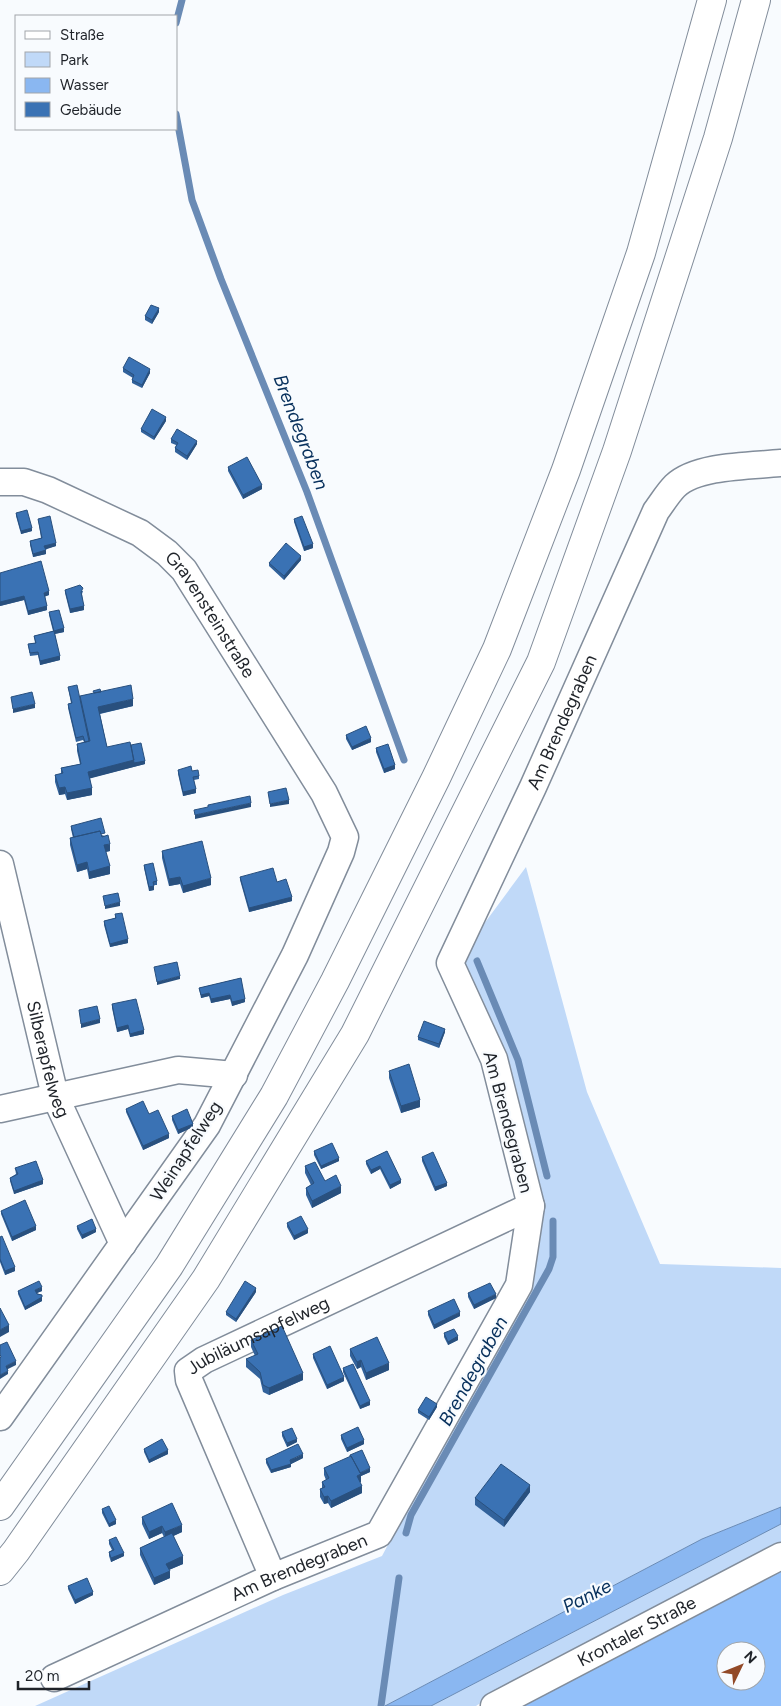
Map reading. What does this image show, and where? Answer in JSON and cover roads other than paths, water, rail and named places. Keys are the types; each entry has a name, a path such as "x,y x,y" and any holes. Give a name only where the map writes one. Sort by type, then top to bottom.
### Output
{"highway":[{"path":"0,1506 169,1266 274,1096 336,981 497,650 566,470 641,253 712,0"},
{"path":"0,1570 16,1551 206,1279 355,1034 541,662 617,451 712,157 756,0"}],"street":[{"name":"Am Brendegraben","path":"54,1678 273,1577 379,1534 519,1285 531,1206 494,1059 450,963 533,787 656,511 675,486 692,475 781,463"},
{"name":"Gravensteinstraße","path":"0,482 24,482 48,490 140,533 168,553 184,570 324,793 345,837"},
{"name":"Weinapfelweg","path":"0,1416 207,1125 295,956 341,852 345,837"},
{"name":"Silberapfelweg","path":"0,864 55,1096 122,1244"},
{"path":"0,1109 178,1070 234,1075"},
{"name":"Jubiläumsapfelweg","path":"273,1577 189,1380 188,1372 204,1360 531,1206"},
{"name":"Krontaler Straße","path":"494,1706 781,1556"}],"water":[{"path":"781,1507 781,1524 431,1706 385,1706 702,1539"}],"waterway":[{"name":"Brendegraben","path":"178,15 182,0"},
{"name":"Brendegraben","path":"178,125 192,200 221,279 307,492 404,760"},
{"name":"Brendegraben","path":"477,961 518,1060 547,1176"},
{"name":"Brendegraben","path":"406,1533 411,1515 549,1269 553,1257 553,1221"},
{"name":"Brendegraben","path":"381,1706 399,1578"}],"water label":[{"name":"Panke","path":"587,1596"}]}
